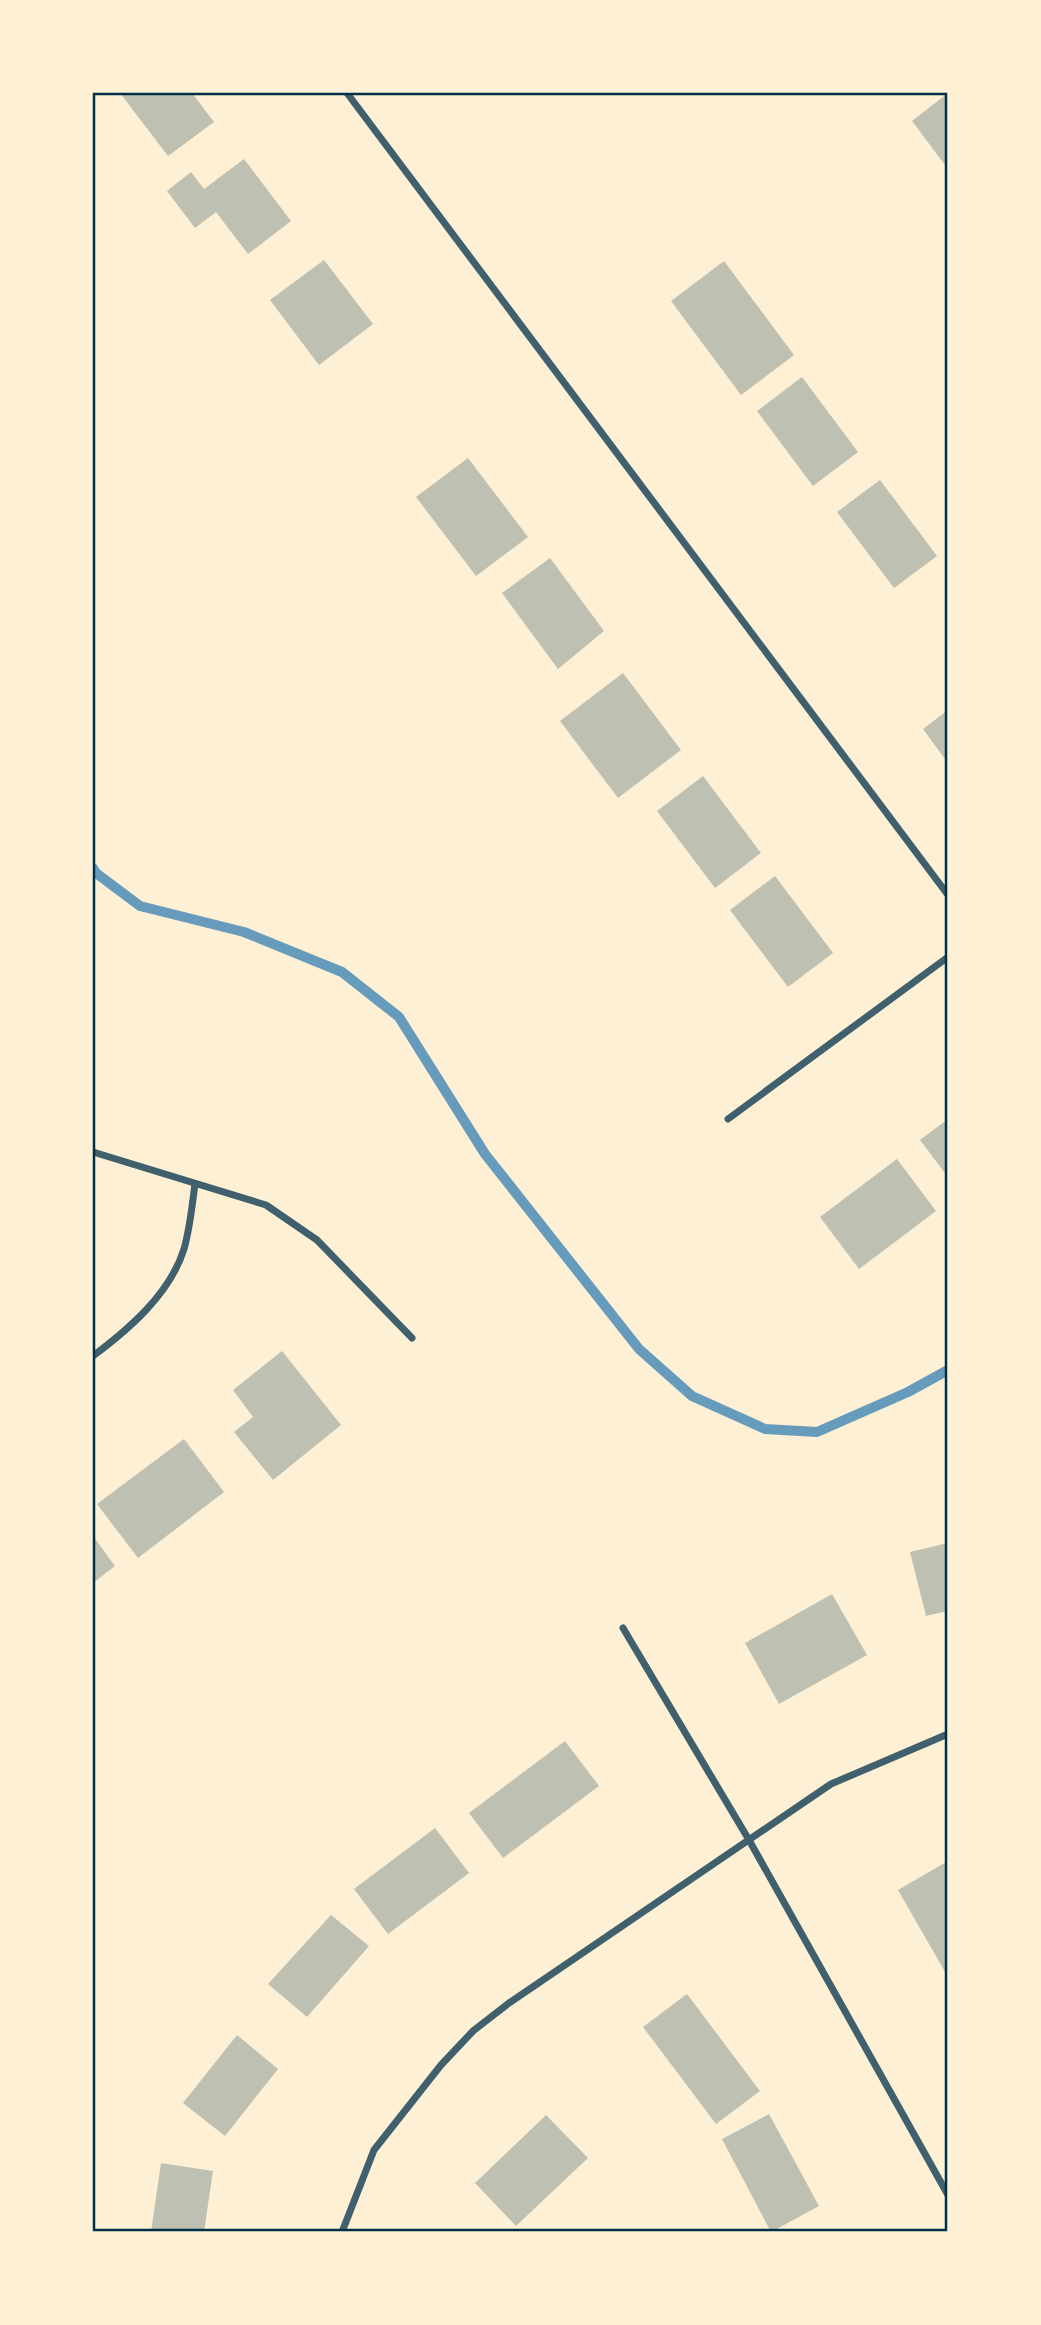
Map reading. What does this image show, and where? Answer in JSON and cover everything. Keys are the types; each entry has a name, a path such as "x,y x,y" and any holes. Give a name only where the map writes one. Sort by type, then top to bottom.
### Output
{"street":[{"path":"347,93 948,895"},
{"path":"728,1119 948,957"},
{"path":"93,1152 266,1205 317,1240 412,1338"},
{"path":"93,1356 128,1327 157,1297 173,1274 184,1251 195,1184"},
{"path":"623,1628 749,1840 948,2195"},
{"path":"342,2232 374,2150 440,2066 472,2031 538,1983 831,1784 948,1734"}],"building":[{"path":"120,93 192,93 214,122 168,156"},
{"path":"948,93 948,169 912,121"},
{"path":"244,159 291,221 248,254 216,212 195,228 167,191 191,172 204,189"},
{"path":"324,260 373,324 319,365 270,300"},
{"path":"724,261 794,355 741,395 671,301"},
{"path":"802,377 858,452 813,486 757,411"},
{"path":"468,458 528,537 476,576 416,497"},
{"path":"880,480 937,556 894,588 837,512"},
{"path":"550,558 604,631 558,669 502,593"},
{"path":"623,673 681,750 618,798 560,721"},
{"path":"948,710 948,763 923,729"},
{"path":"703,776 761,853 715,888 657,811"},
{"path":"775,876 833,953 788,987 730,910"},
{"path":"948,1119 948,1177 920,1140"},
{"path":"897,1159 936,1211 859,1269 820,1217"},
{"path":"282,1351 341,1425 273,1480 234,1432 253,1417 233,1390"},
{"path":"184,1439 224,1492 138,1558 97,1504"},
{"path":"93,1536 115,1566 93,1583"},
{"path":"948,1543 948,1611 926,1616 910,1552"},
{"path":"832,1594 867,1655 779,1704 745,1643"},
{"path":"565,1741 599,1786 503,1858 469,1813"},
{"path":"435,1828 469,1873 388,1934 354,1889"},
{"path":"948,1861 948,1977 898,1890"},
{"path":"331,1915 369,1946 307,2017 268,1984"},
{"path":"687,1994 760,2091 716,2124 643,2027"},
{"path":"237,2035 278,2069 225,2136 183,2103"},
{"path":"769,2114 819,2206 771,2232 722,2139"},
{"path":"546,2115 588,2158 516,2226 475,2183"},
{"path":"161,2163 213,2171 204,2232 151,2232"}],"waterway":[{"path":"93,868 140,906 244,932 342,972 399,1017 485,1154 639,1349 692,1396 765,1429 817,1432 908,1392 948,1370"}]}
